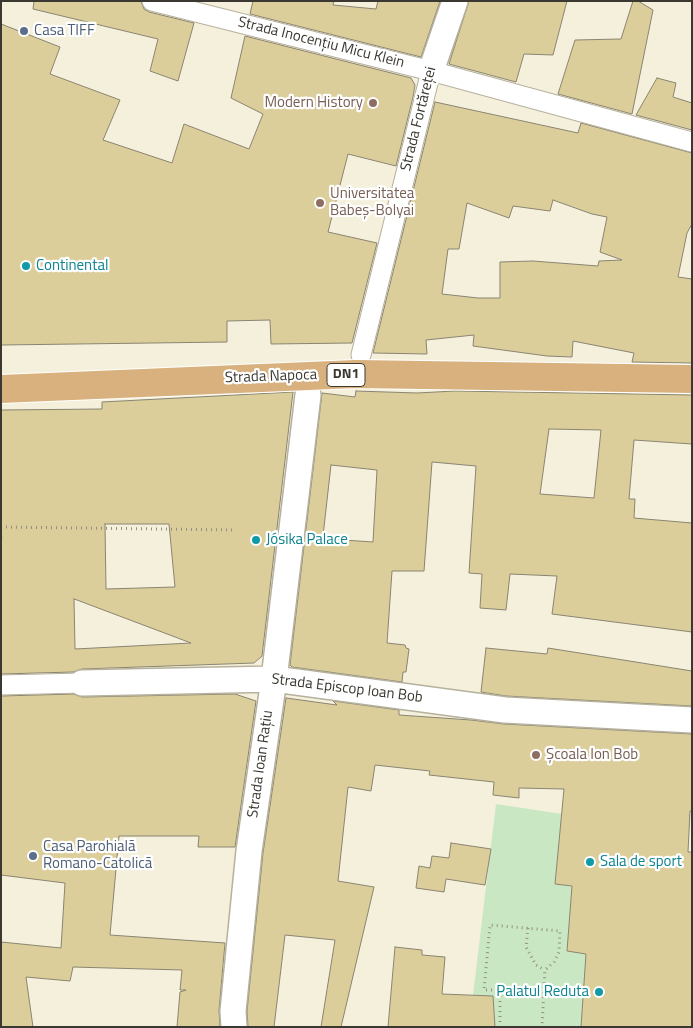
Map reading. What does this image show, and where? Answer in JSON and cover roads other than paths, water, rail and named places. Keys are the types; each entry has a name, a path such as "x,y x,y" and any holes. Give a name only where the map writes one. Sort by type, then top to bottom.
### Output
{"main road":[{"name":"Strada Napoca","path":"1,389 356,374 692,379"}],"street":[{"name":"Strada Inocențiu Micu Klein","path":"152,1 430,71 692,142"},
{"name":"Strada Fortăreței","path":"361,355 430,71 455,1"},
{"name":"Strada Ioan Rațiu","path":"234,1027 233,1011 249,850 274,679 309,389"},
{"name":"Strada Episcop Ioan Bob","path":"1,685 274,679 505,710 692,720"}],"place":[{"name":"Casa TIFF","path":"24,31"},
{"name":"Modern History","path":"373,103"},
{"name":"Universitatea Babeș-Bolyai","path":"320,203"},
{"name":"Continental","path":"26,266"},
{"name":"Jósika Palace","path":"256,540"},
{"name":"Școala Ion Bob","path":"536,755"},
{"name":"Casa Parohială Romano-Catolică","path":"33,856"},
{"name":"Sala de sport","path":"590,862"},
{"name":"Palatul Reduta","path":"599,992"}]}
